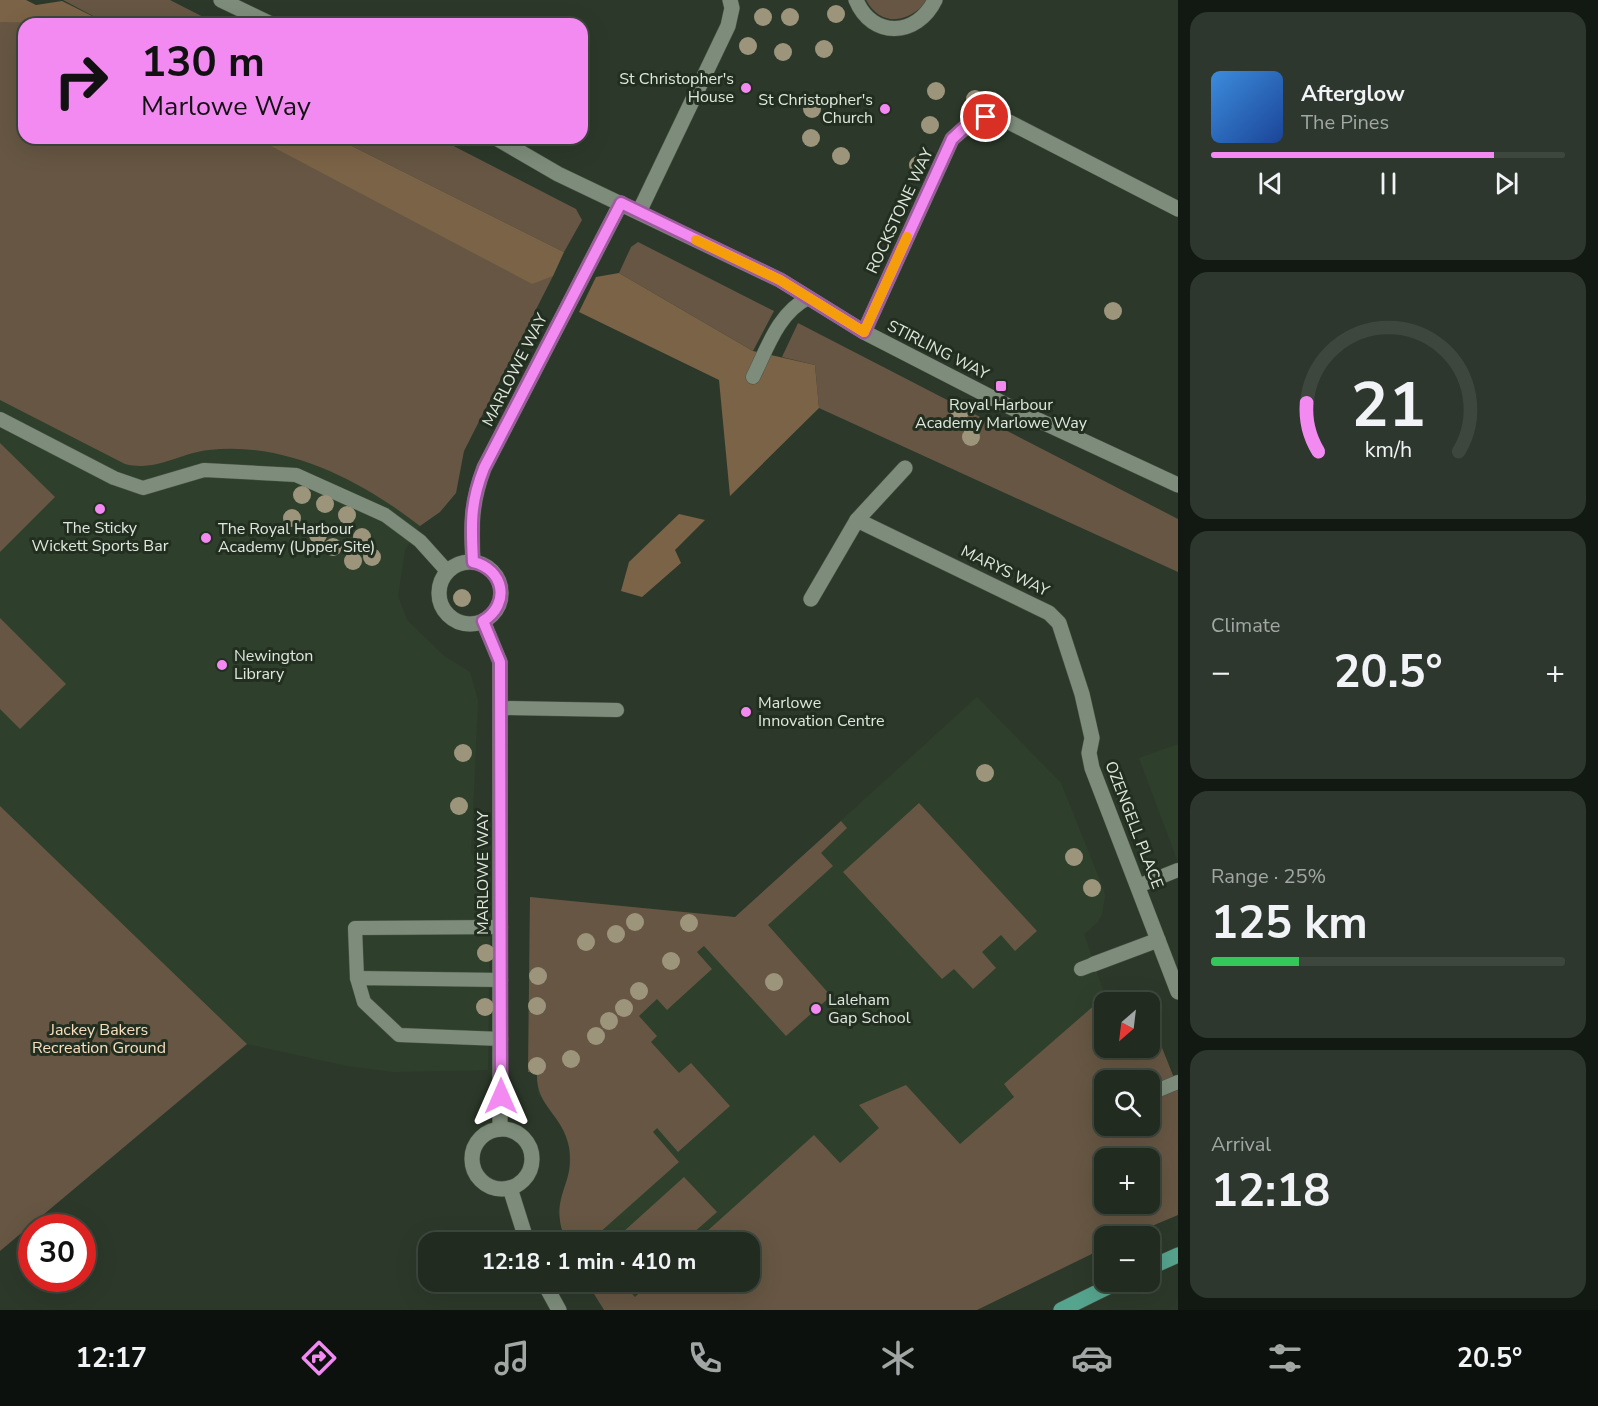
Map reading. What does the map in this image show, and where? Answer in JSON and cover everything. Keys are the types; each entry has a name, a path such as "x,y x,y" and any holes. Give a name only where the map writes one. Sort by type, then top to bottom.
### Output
{"main road":[{"path":"1160,1263 1178,1255"},
{"path":"1060,1310 1097,1292"}],"street":[{"path":"222,0 259,18"},
{"path":"639,212 728,26 732,8 730,0"},
{"path":"856,0 863,15 879,26 894,29 916,23 931,9 935,0"},
{"name":"ROCKSTONE WAY","path":"864,332 952,139 966,126 986,117 1009,122 1178,209"},
{"name":"STIRLING WAY","path":"506,144 558,174 780,280 864,332 1008,406 1178,485"},
{"name":"MARLOWE WAY","path":"473,562 471,515 475,492 484,468 621,203"},
{"path":"811,599 857,520 905,468"},
{"name":"MARYS WAY","path":"857,520 1049,613 1059,623 1082,694 1092,738"},
{"path":"463,562 473,562 491,570 501,588 498,607 483,621 462,623 445,611 439,591 447,571 463,562"},
{"name":"MARLOWE WAY","path":"483,621 500,662 501,1129"},
{"name":"OZENGELL PLACE","path":"1092,738 1089,753 1092,768 1178,992"},
{"path":"1088,967 1158,940"},
{"path":"501,1129 519,1134 531,1149 532,1159 526,1177 510,1188 500,1189 482,1181 472,1163 476,1144 482,1136 501,1129"},
{"path":"510,1188 524,1232"},
{"path":"549,1292 558,1310"}],"lane":[{"path":"753,377 783,318 796,304 807,298"},
{"path":"0,419 114,478 144,488 204,470 296,475 385,516 420,541 447,571"},
{"path":"501,708 617,710"},
{"path":"1138,886 1178,870"},
{"path":"501,927 355,928 357,978 364,1002 399,1035 501,1039"},
{"path":"357,978 501,980"},
{"path":"1160,1089 1178,1082"}],"shaded area":[{"name":"The Royal Harbour Academy (Upper Site)","path":"0,0 18,18 18,144 47,144 553,276 464,451 456,493 440,512 420,526 405,550 398,596 407,620 444,656 470,672 478,701 471,853 483,877 480,908 490,910 488,1070 393,1072 347,1066 247,1044 0,806"},
{"path":"0,0 26,0 36,5 62,1 96,18 18,18 18,22 0,22"},
{"path":"267,144 348,144 564,252 553,276 532,284"},
{"path":"619,273 753,351 815,365 819,408 730,496 719,380 579,312 596,277"},
{"path":"679,514 705,520 675,550 681,563 642,597 621,591 629,562"},
{"name":"Laleham Gap School","path":"977,697 1061,783 1103,888 1105,896 1102,914 1098,922 1084,934 1104,992 1094,992 1094,1058 1156,1058 1158,1070 1094,1070 1094,1136 1160,1136 1160,1087 1178,1215 1152,1226 1094,1226 1094,1253 977,1310 604,1310 593,1292 760,1292 760,1232 563,1232 558,1212 569,1172 569,1147 560,1122 538,1094 537,1072 528,1072 530,897 735,917"},
{"path":"1178,744 1178,862 1139,758"}],"green space":[{"path":"0,0 54,18 18,18 18,144 300,144 553,276 464,451 456,493 440,512 420,526 397,509 348,480 294,458 238,449 209,450 147,466 125,464 0,400"},
{"path":"63,0 170,0 205,18 97,18"},
{"path":"866,0 928,0 921,8 905,17 888,19 873,9"},
{"path":"348,144 450,144 576,209 582,220 564,252"},
{"path":"638,242 774,311 753,351 619,273 631,247"},
{"path":"798,323 1178,519 1178,572 819,408 815,365 782,357"},
{"path":"0,443 55,497 0,552"},
{"path":"0,618 66,684 20,729 0,709"},
{"path":"919,803 1037,931 1015,951 1001,935 982,952 996,968 973,989 954,969 942,979 843,872"},
{"name":"Jackey Bakers Recreation Ground","path":"0,806 247,1044 44,1214 18,1214 18,1236 0,1251"},
{"path":"841,821 847,828 821,853 833,866 768,925 831,996 786,1036 704,946 697,952 712,969 667,1010 657,999 639,1016 657,1036 651,1042 679,1073 691,1063 730,1106 678,1152 657,1128 653,1132 679,1162 600,1232 563,1232 559,1213 569,1172 569,1147 561,1126 540,1094 537,1072 528,1072 530,897 735,917"},
{"path":"1094,1006 1094,1058 1160,1058 1160,1043 1178,1088 1178,1215 1152,1226 1094,1226 1094,1253 977,1310 604,1310 593,1292 630,1292 635,1297 640,1292 760,1292 760,1232 706,1232 814,1135 840,1163 879,1128 859,1105 906,1085 960,1144 1014,1097 1004,1084"},
{"path":"684,1177 717,1212 694,1232 623,1232"}],"slow traffic":[{"path":"696,240 780,280 864,332 907,237"}],"place":[{"name":"St Christopher's House","path":"746,88"},
{"name":"St Christopher's Church","path":"885,109"},
{"name":"Royal Harbour Academy Marlowe Way","path":"1001,386"},
{"name":"The Sticky Wickett Sports Bar","path":"100,509"},
{"name":"The Royal Harbour Academy (Upper Site)","path":"206,538"},
{"name":"Newington Library","path":"222,665"},
{"name":"Marlowe Innovation Centre","path":"746,712"},
{"name":"Laleham Gap School","path":"816,1009"}],"route":[{"path":"501,1096 500,662 483,621 492,616 498,607 501,588 498,578 491,570 483,564 473,562 471,515 475,492 484,468 621,203 780,280 864,332 952,139 966,126 986,117"}]}
